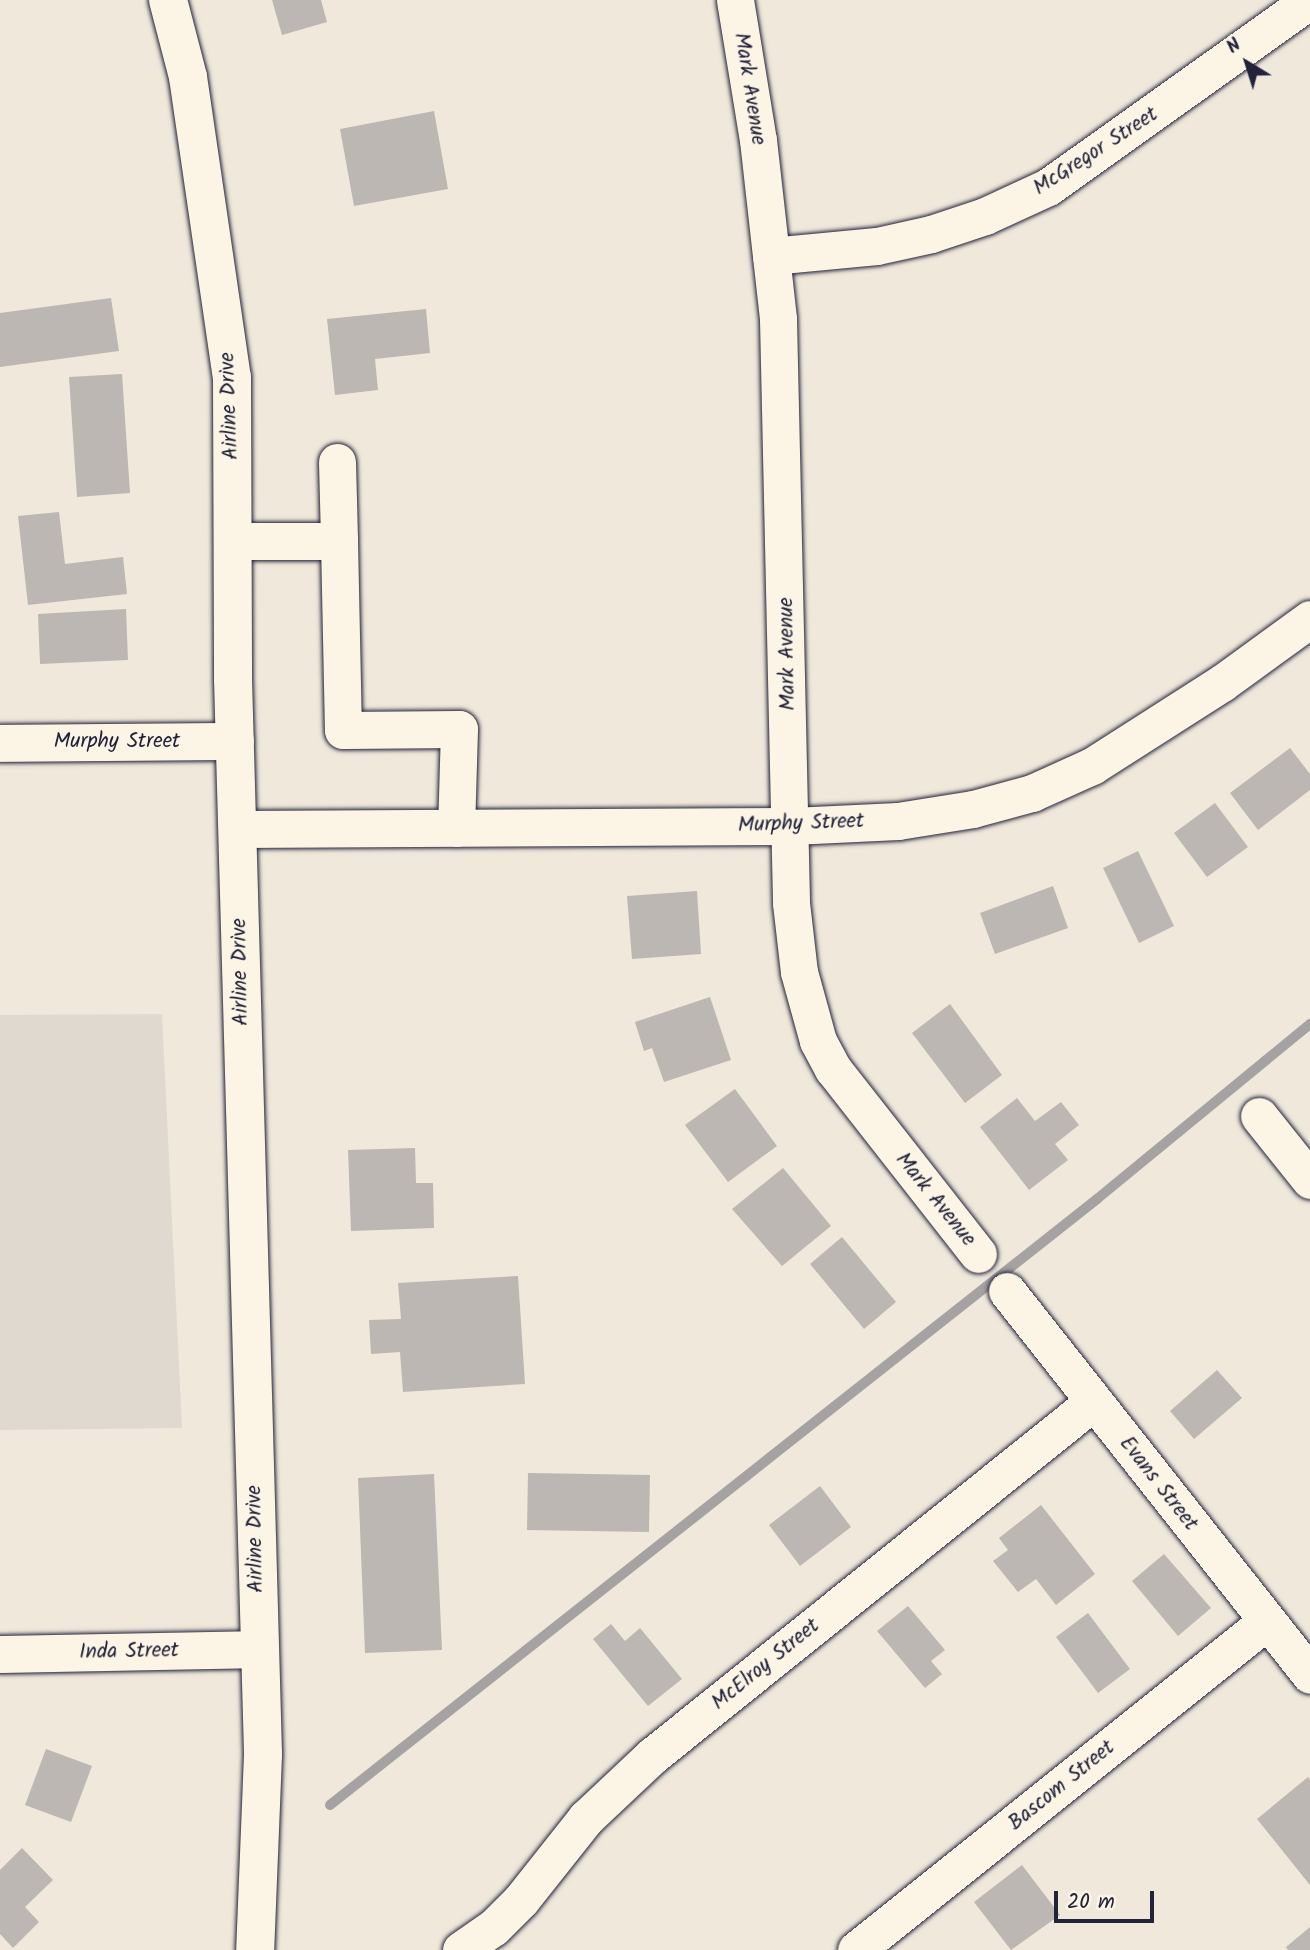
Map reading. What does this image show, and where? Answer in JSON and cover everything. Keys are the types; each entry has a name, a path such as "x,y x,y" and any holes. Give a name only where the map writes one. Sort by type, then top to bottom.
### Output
{"main road":[{"name":"Airline Drive","path":"168,0 190,90 232,377 235,741 263,1755 254,1950"}],"street":[{"name":"Mark Avenue","path":"735,0 771,256 782,384 794,939 818,1041 852,1097 978,1255"},
{"name":"McGregor Street","path":"771,256 877,246 931,234 985,216 1048,187 1310,0"},
{"path":"337,463 343,730 459,729 456,828"},
{"path":"233,541 339,541"},
{"name":"Murphy Street","path":"238,829 792,826 898,821 973,809 1032,793 1092,766 1155,728 1310,619"},
{"name":"Murphy Street","path":"0,743 235,741"},
{"path":"1259,1116 1310,1180"},
{"name":"Evans Street","path":"1007,1291 1310,1675"},
{"name":"McElroy Street","path":"461,1950 494,1928 521,1900 586,1818 652,1756 1093,1402"},
{"name":"Bascom Street","path":"856,1950 1267,1621"},
{"name":"Inda Street","path":"0,1654 258,1649"}],"shaded area":[{"path":"162,1014 182,1428 0,1430 0,1015"}],"building":[{"path":"272,0 321,0 327,22 282,35"},
{"path":"434,111 448,189 354,206 340,129"},
{"path":"111,298 119,351 0,367 0,313"},
{"path":"426,309 430,353 375,359 378,390 335,395 327,319"},
{"path":"122,374 130,493 77,497 69,377"},
{"path":"59,512 65,564 123,557 127,594 28,605 18,516"},
{"path":"126,609 128,660 40,664 38,614"},
{"path":"1290,748 1310,774 1310,790 1258,830 1230,793"},
{"path":"1215,803 1248,847 1207,877 1174,833"},
{"path":"1138,851 1174,926 1139,943 1103,868"},
{"path":"1053,886 1068,928 995,954 980,913"},
{"path":"697,891 701,954 632,959 627,896"},
{"path":"710,997 731,1060 664,1082 652,1048 644,1051 635,1022"},
{"path":"950,1004 1002,1075 965,1103 912,1033"},
{"path":"735,1089 777,1146 728,1182 685,1125"},
{"path":"1017,1098 1035,1121 1061,1102 1079,1125 1055,1144 1068,1160 1029,1190 980,1127"},
{"path":"415,1148 416,1183 433,1183 434,1228 351,1231 348,1150"},
{"path":"783,1168 831,1226 782,1266 732,1209"},
{"path":"842,1237 896,1302 864,1329 810,1264"},
{"path":"518,1276 525,1384 403,1392 400,1352 371,1354 369,1320 401,1319 398,1283"},
{"path":"1217,1370 1242,1398 1194,1439 1170,1411"},
{"path":"528,1473 650,1475 649,1532 527,1530"},
{"path":"434,1474 442,1650 365,1653 358,1478"},
{"path":"820,1486 851,1527 800,1566 769,1525"},
{"path":"1041,1505 1095,1574 1056,1605 1036,1579 1018,1592 993,1561 1008,1550 999,1538"},
{"path":"1164,1554 1211,1608 1178,1636 1132,1581"},
{"path":"908,1606 945,1650 931,1661 942,1674 925,1688 877,1631"},
{"path":"1088,1613 1130,1669 1098,1693 1056,1637"},
{"path":"611,1624 625,1641 640,1628 682,1679 648,1706 593,1639"},
{"path":"46,1749 92,1766 71,1822 25,1805"},
{"path":"1308,1777 1310,1780 1310,1885 1257,1819"},
{"path":"22,1848 53,1880 25,1907 39,1922 13,1948 0,1934 0,1870"},
{"path":"1022,1865 1060,1915 1011,1950 974,1902"},
{"path":"1310,1927 1310,1950 1288,1950 1286,1947"}],"waterway":[{"path":"330,1805 1097,1199 1310,1024"}]}
